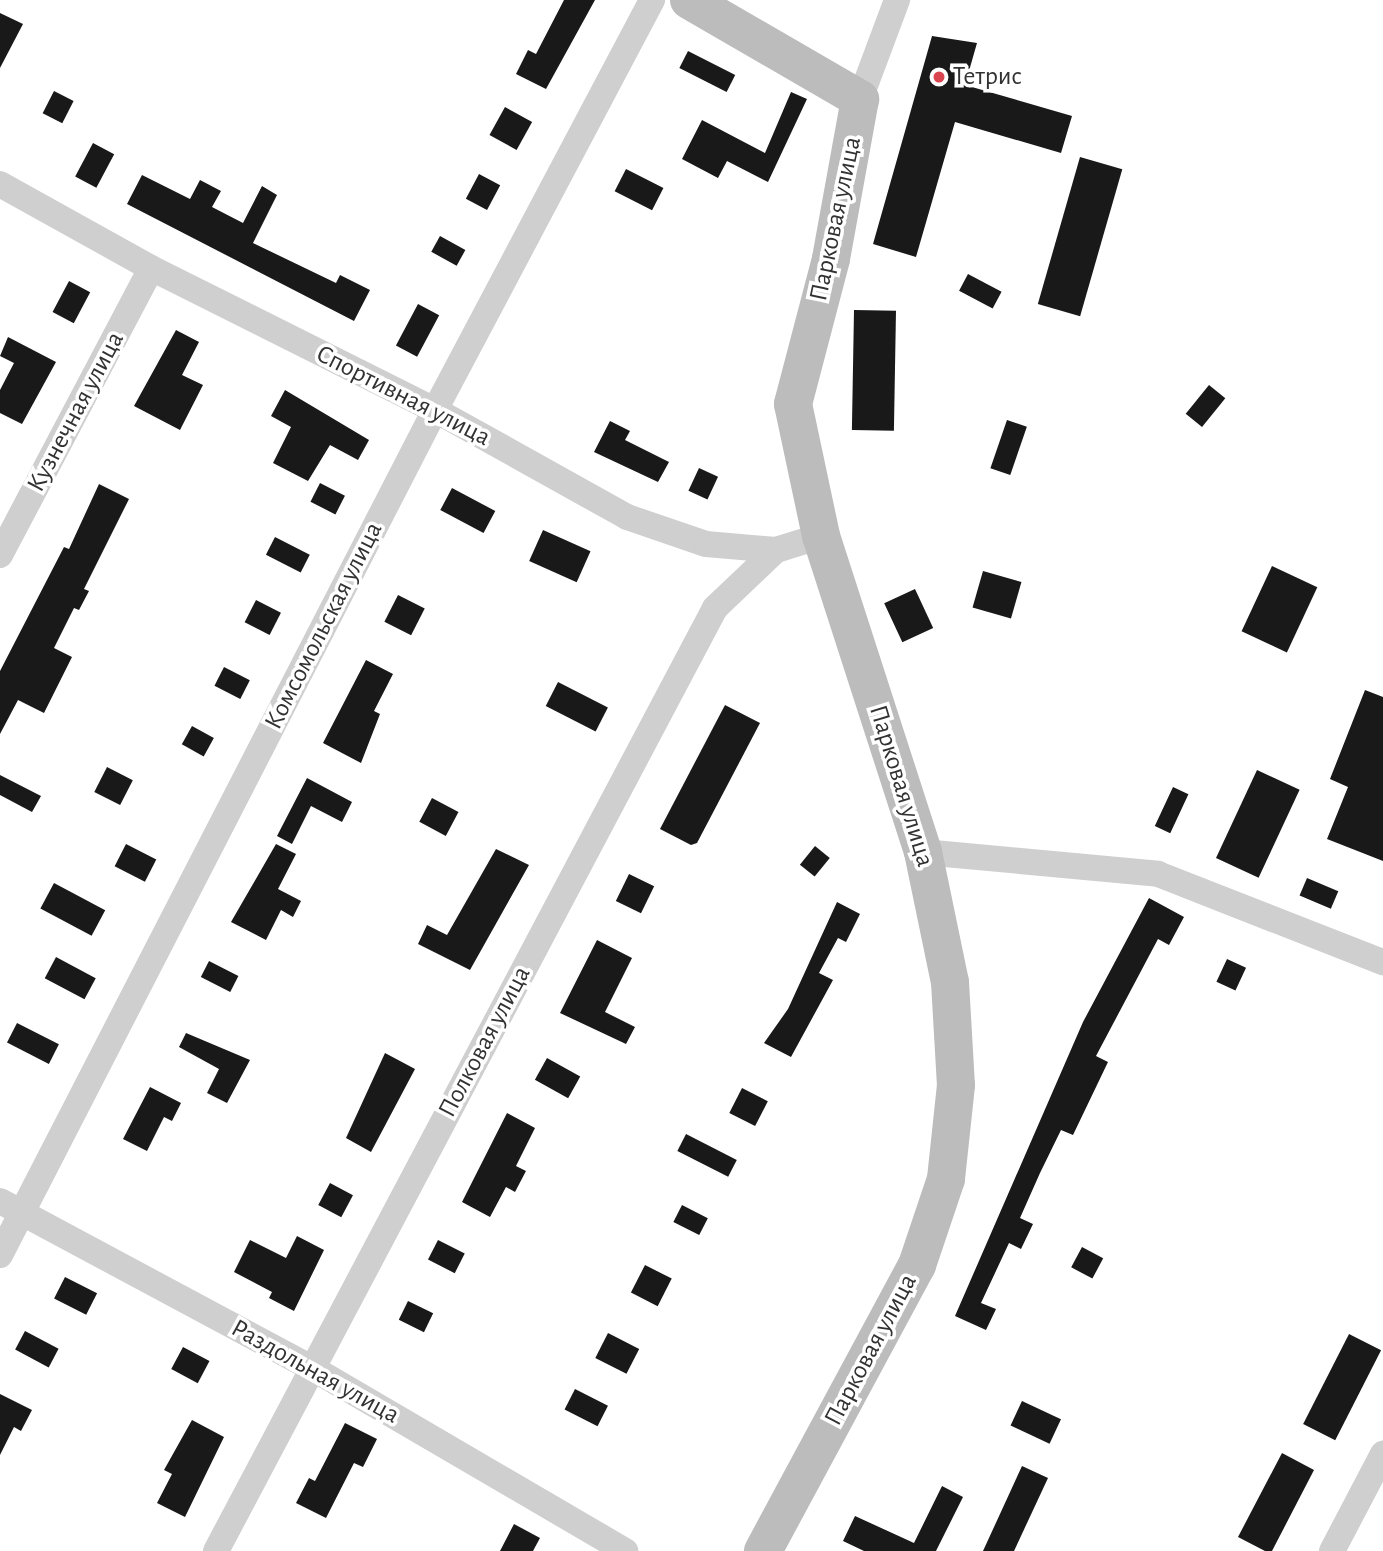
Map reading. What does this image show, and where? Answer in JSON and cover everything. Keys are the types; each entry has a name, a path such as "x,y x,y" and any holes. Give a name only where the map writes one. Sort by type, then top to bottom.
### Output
{"main road":[{"path":"689,0 860,99"},
{"name":"Парковая улица","path":"763,1551 917,1265 946,1179 956,1085 950,982 923,852 821,536 793,404 831,259 860,99"}],"street":[{"name":"Комсомольская улица","path":"0,1255 11,1207 652,0"},
{"name":"Парковая улица","path":"860,99 897,0"},
{"name":"Спортивная улица","path":"0,184 151,268 435,410 626,517 706,544 776,550 821,536"},
{"name":"Кузнечная улица","path":"0,555 151,268"},
{"name":"Полковая улица","path":"216,1551 715,608 776,550"},
{"path":"923,852 1158,874 1383,962"},
{"name":"Раздольная улица","path":"11,1207 312,1368 625,1551"},
{"path":"1332,1551 1383,1454"}],"building":[{"path":"564,0 595,0 546,89 516,74 528,50 536,54"},
{"path":"0,13 23,24 0,68"},
{"path":"932,36 977,43 965,85 1072,116 1061,153 955,122 916,257 873,244"},
{"path":"688,51 735,75 727,92 679,68"},
{"path":"54,91 74,101 62,123 43,113"},
{"path":"791,92 807,99 768,182 727,161 718,178 682,159 702,120 765,153"},
{"path":"505,107 532,122 517,150 489,135"},
{"path":"93,143 114,154 96,188 75,177"},
{"path":"1080,157 1122,169 1080,316 1038,304"},
{"path":"626,169 663,188 652,210 615,191"},
{"path":"479,174 500,185 487,210 466,199"},
{"path":"142,175 190,199 200,180 221,191 212,207 243,223 262,186 277,195 253,243 336,283 340,275 370,290 354,321 127,204"},
{"path":"440,236 465,250 457,266 431,252"},
{"path":"968,274 1002,292 993,309 959,291"},
{"path":"69,281 90,292 74,323 53,312"},
{"path":"418,304 439,315 417,357 396,345"},
{"path":"854,310 896,311 894,431 852,430"},
{"path":"176,330 199,342 182,375 203,385 180,430 134,406"},
{"path":"8,337 56,362 22,424 0,413 0,390 14,363 0,356"},
{"path":"1209,385 1225,398 1202,427 1186,414"},
{"path":"285,390 369,440 358,460 330,445 308,481 273,463 291,427 271,416"},
{"path":"1007,420 1027,427 1010,475 990,468"},
{"path":"610,421 630,431 625,440 669,462 658,482 594,452"},
{"path":"699,468 718,477 707,500 688,491"},
{"path":"320,483 345,496 335,514 310,502"},
{"path":"99,484 129,499 84,589 89,591 79,610 74,608 54,648 72,657 44,713 18,700 0,734 0,671 64,547 69,549"},
{"path":"452,488 495,511 484,533 440,510"},
{"path":"543,530 591,551 577,582 529,561"},
{"path":"275,537 310,555 301,573 266,555"},
{"path":"1272,566 1317,587 1287,652 1242,631"},
{"path":"983,571 1021,582 1011,619 973,608"},
{"path":"915,589 933,628 902,642 884,603"},
{"path":"398,595 425,609 411,635 384,622"},
{"path":"256,600 281,613 270,635 245,622"},
{"path":"366,660 393,674 374,711 380,714 361,763 323,743"},
{"path":"224,667 250,680 240,699 214,686"},
{"path":"558,682 608,707 596,731 546,706"},
{"path":"1365,690 1383,697 1383,861 1327,839 1348,787 1330,779"},
{"path":"725,705 760,723 697,843 691,845 660,829"},
{"path":"192,726 214,738 204,756 182,744"},
{"path":"107,767 133,780 120,805 94,792"},
{"path":"1257,770 1300,790 1259,878 1216,858"},
{"path":"0,775 41,796 32,812 0,795"},
{"path":"307,778 352,802 342,822 311,806 292,844 277,836"},
{"path":"1173,787 1188,794 1170,833 1155,826"},
{"path":"432,798 458,812 446,836 419,822"},
{"path":"126,844 156,859 145,882 115,866"},
{"path":"276,844 296,854 278,889 301,901 293,917 281,910 266,940 231,922"},
{"path":"815,846 830,858 815,877 800,865"},
{"path":"496,849 529,865 470,970 418,944 427,925 447,935"},
{"path":"629,874 654,886 641,913 616,901"},
{"path":"1307,878 1338,891 1331,909 1300,895"},
{"path":"54,883 105,910 92,936 40,909"},
{"path":"1149,898 1184,917 1169,945 1158,939 1096,1056 1108,1062 1073,1135 1061,1130 1020,1218 1033,1224 1021,1249 1009,1243 981,1303 996,1309 986,1330 955,1316 1083,1022"},
{"path":"837,902 860,914 846,942 838,938 819,973 833,980 791,1057 764,1043 788,1009"},
{"path":"597,940 632,958 605,1012 635,1027 626,1044 560,1013"},
{"path":"56,957 96,978 84,999 45,978"},
{"path":"1227,959 1246,968 1235,991 1216,982"},
{"path":"209,961 238,976 230,992 201,977"},
{"path":"17,1023 59,1044 49,1064 7,1043"},
{"path":"186,1033 250,1060 227,1103 207,1093 219,1069 179,1047"},
{"path":"385,1053 415,1069 371,1152 346,1138"},
{"path":"547,1058 580,1076 568,1098 535,1080"},
{"path":"150,1087 181,1103 172,1121 164,1117 147,1151 123,1139"},
{"path":"742,1088 768,1101 755,1126 729,1113"},
{"path":"507,1113 535,1128 516,1166 526,1171 515,1192 506,1187 490,1217 462,1202"},
{"path":"686,1134 737,1160 728,1177 677,1151"},
{"path":"330,1183 353,1195 341,1217 318,1205"},
{"path":"682,1205 708,1218 699,1235 673,1222"},
{"path":"297,1236 324,1250 294,1311 269,1298 272,1292 234,1272 250,1240 286,1258"},
{"path":"438,1240 465,1254 455,1273 428,1260"},
{"path":"1082,1247 1103,1258 1092,1279 1071,1267"},
{"path":"645,1265 672,1279 658,1306 631,1293"},
{"path":"65,1277 97,1293 86,1315 54,1298"},
{"path":"408,1301 433,1313 424,1332 399,1320"},
{"path":"25,1331 59,1349 49,1367 15,1350"},
{"path":"608,1333 639,1349 626,1374 595,1358"},
{"path":"1349,1334 1381,1350 1335,1440 1303,1424"},
{"path":"183,1347 209,1361 198,1383 171,1369"},
{"path":"575,1389 608,1406 598,1426 565,1409"},
{"path":"0,1394 32,1410 21,1431 14,1427 0,1455"},
{"path":"1022,1401 1061,1419 1050,1444 1011,1425"},
{"path":"192,1420 224,1437 185,1517 157,1503 172,1474 164,1470"},
{"path":"345,1423 377,1439 363,1467 354,1463 326,1518 296,1503 309,1478 315,1481"},
{"path":"1282,1453 1314,1470 1272,1551 1265,1551 1238,1537"},
{"path":"1022,1466 1048,1478 1014,1551 983,1551"},
{"path":"942,1486 963,1497 936,1551 864,1551 843,1541 855,1516 914,1543"},
{"path":"514,1524 540,1538 533,1551 500,1551"}],"place":[{"name":"Тетрис","path":"939,77"}]}
